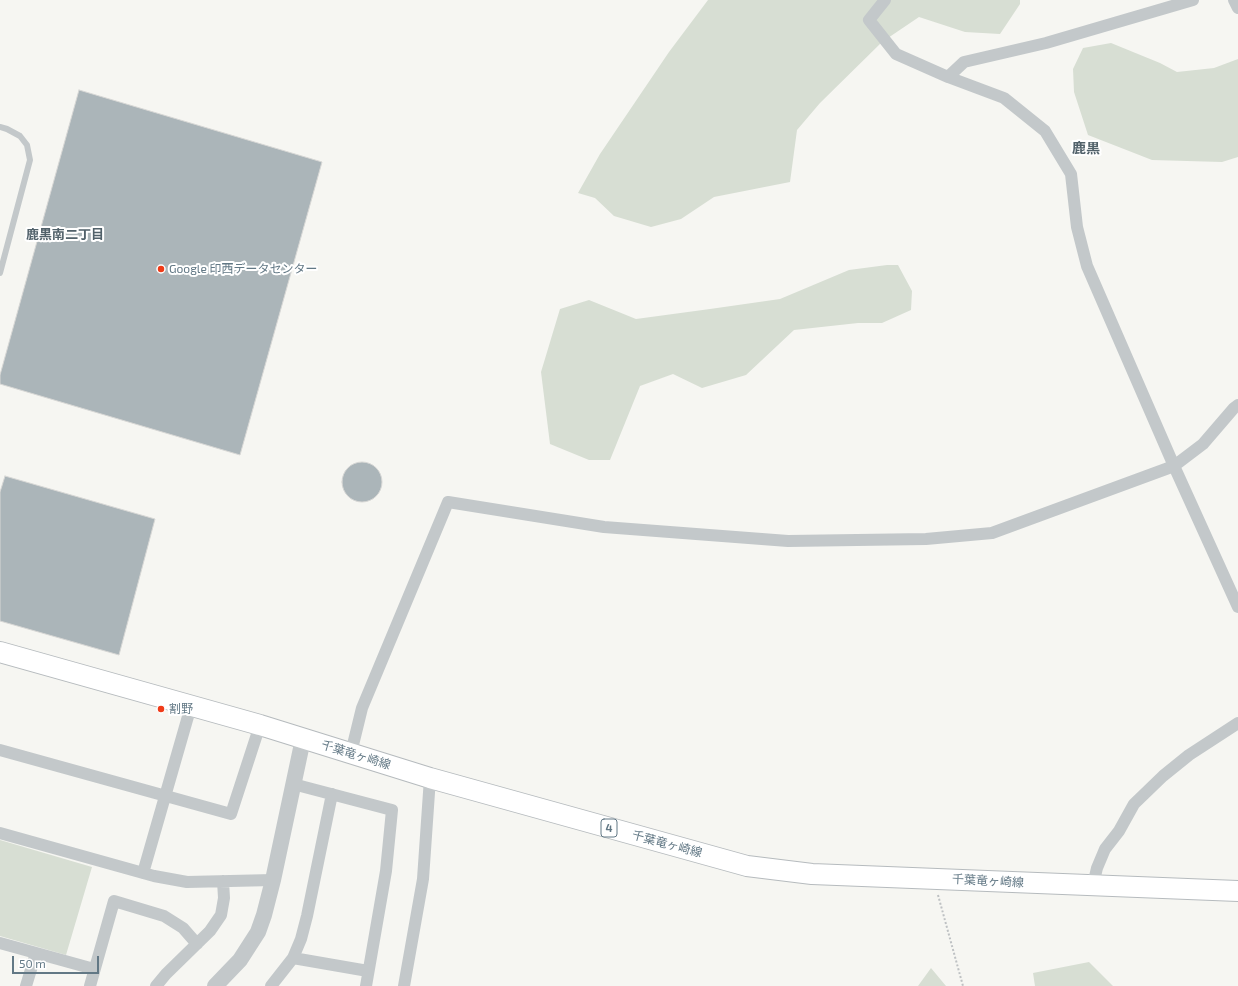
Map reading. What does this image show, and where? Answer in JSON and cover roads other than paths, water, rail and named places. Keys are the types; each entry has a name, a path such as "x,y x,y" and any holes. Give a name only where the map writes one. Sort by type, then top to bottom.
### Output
{"main road":[{"name":"千葉竜ヶ崎線","path":"0,652 260,725 430,778 747,866 812,874 1238,892"}],"street":[{"path":"885,0 869,20 896,54 948,77 1004,98 1045,130 1071,174 1077,227 1087,266 1174,466 1238,607"},
{"path":"948,77 964,62 1046,43 1193,0"},
{"path":"1234,0 1238,8"},
{"path":"351,753 362,708 448,502 612,528 788,541 926,539 992,533 1174,466 1203,444 1238,404"},
{"path":"143,873 191,706"},
{"path":"1093,885 1097,868 1105,849 1119,831 1134,804 1163,776 1189,754 1238,723"},
{"path":"0,750 231,814 260,725"},
{"path":"215,986 240,960 258,932 273,880 303,739"},
{"path":"404,986 423,879 430,778"},
{"path":"293,784 392,810 386,871 366,986"},
{"path":"271,986 293,958 301,939 332,794"},
{"path":"0,833 143,873 187,882 273,880"},
{"path":"156,986 166,974 210,931 221,915 224,898 223,881"},
{"path":"90,986 114,901 164,916 183,928 197,944"},
{"path":"0,943 94,969"},
{"path":"26,986 36,953"},
{"path":"293,958 368,971"}],"lane":[{"path":"0,127 20,136 27,145 30,160 0,273"}],"place":[{"name":"Google 印西データセンター","path":"161,269"},
{"name":"割野","path":"161,709"}],"district":[{"name":"鹿黒","path":"1086,148"},
{"name":"鹿黒南二丁目","path":"65,235"}]}
